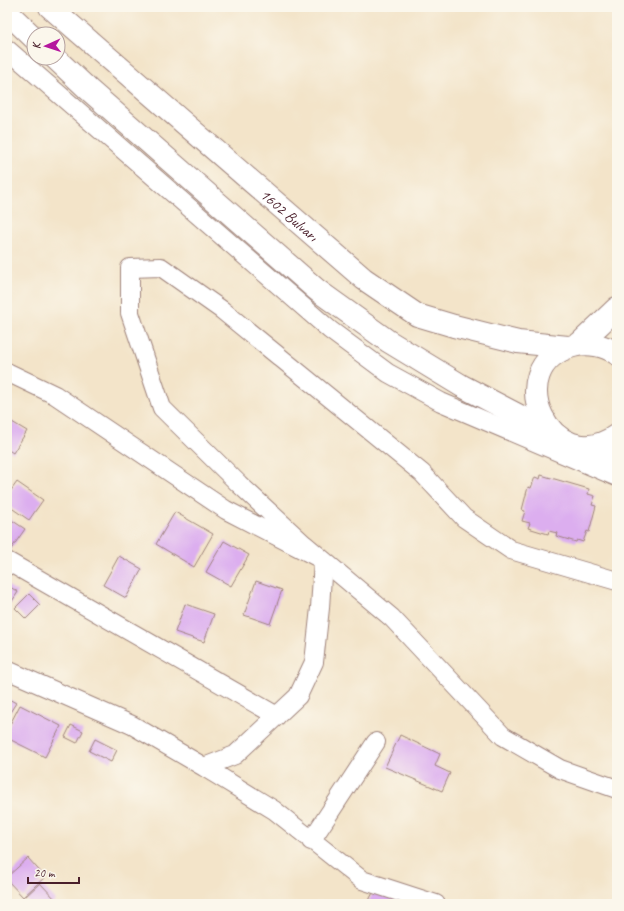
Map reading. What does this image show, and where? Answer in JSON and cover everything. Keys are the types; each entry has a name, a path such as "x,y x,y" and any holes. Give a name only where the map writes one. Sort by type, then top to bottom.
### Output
{"street":[{"name":"1602 Bulvarı","path":"50,7 358,274 418,315 454,326 518,342 574,346 591,344 602,346 617,354"},
{"path":"7,12 26,30"},
{"path":"7,49 330,330 388,373 441,402 617,477"},
{"path":"64,66 317,290 388,341 462,386 556,435 576,444 617,456"},
{"path":"617,581 510,550 464,518 422,473 222,310 161,267 130,268 130,313 162,408 239,484 323,560 392,618 503,736 560,769 617,789"},
{"path":"556,435 541,416 537,405 537,388 542,371 549,361 558,353 574,346 617,308"},
{"path":"7,372 55,395 226,510 323,560"},
{"path":"576,444 600,444 617,435"},
{"path":"204,767 235,755 298,696 314,662 320,608 323,560"},
{"path":"7,561 277,716"},
{"path":"7,670 132,724 274,810 311,841 362,880 436,904"},
{"path":"311,841 376,742"}],"building":[{"path":"7,419 27,431 13,453 7,449"},
{"path":"541,475 589,489 588,494 595,496 592,505 596,506 589,532 587,531 583,542 577,540 576,542 556,536 557,533 549,531 548,534 528,528 530,523 522,521 525,511 522,510 528,487 531,488 535,477 540,479"},
{"path":"17,482 43,500 29,520 7,505 7,496"},
{"path":"175,512 213,534 194,567 156,544"},
{"path":"7,517 25,529 9,552 7,550"},
{"path":"224,541 249,555 231,586 206,572"},
{"path":"119,556 142,569 126,598 103,585"},
{"path":"256,581 282,590 270,624 244,615"},
{"path":"7,585 18,592 7,609"},
{"path":"29,594 40,605 26,619 15,608"},
{"path":"185,604 214,614 204,642 175,632"},
{"path":"7,698 16,703 7,717"},
{"path":"20,705 61,726 45,757 7,738 7,730"},
{"path":"71,725 83,731 77,743 65,737"},
{"path":"400,735 440,754 435,766 450,773 442,791 385,767"},
{"path":"95,739 117,750 111,762 89,751"},
{"path":"28,858 45,877 23,897 7,880 7,877"},
{"path":"40,883 56,900 51,904 30,904 25,897"},
{"path":"377,885 407,904 367,904"}]}
